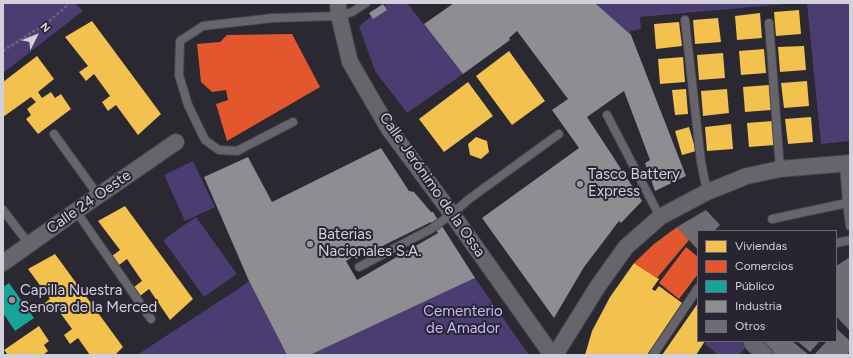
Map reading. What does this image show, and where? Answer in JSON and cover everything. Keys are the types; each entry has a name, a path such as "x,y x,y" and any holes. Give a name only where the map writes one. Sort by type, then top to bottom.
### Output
{"street":[{"name":"Calle Jerónimo de la Ossa","path":"339,9 350,62 389,129 553,355"},
{"name":"Calle 24 Oeste","path":"3,263 76,210 176,142"},
{"path":"553,355 598,286 626,247 660,218 707,192 747,176 780,169 847,164"},
{"path":"752,343 765,355"}],"lane":[{"path":"293,122 237,151 219,150 205,140 188,105 179,75 180,41 203,26 339,9 352,12 366,3"},
{"path":"685,20 701,162 707,192"},
{"path":"769,23 780,169"},
{"path":"607,115 660,218"},
{"path":"54,134 98,195"},
{"path":"359,267 431,229 452,214 469,199 559,134"},
{"path":"847,164 847,203 850,223"},
{"path":"772,219 847,203"},
{"path":"3,210 28,244"},
{"path":"76,210 151,319"},
{"path":"837,244 850,240"},
{"path":"653,355 697,289"}],"path":[{"path":"3,51 48,22 68,5 66,3"}],"green space":[{"path":"3,3 75,3 83,11 3,73"},
{"path":"388,3 407,3 463,74 407,113 375,71 359,26"},
{"path":"595,3 796,3 640,17 641,29 630,31 631,35"},
{"path":"807,3 850,3 850,141 821,144"},
{"path":"193,161 215,207 185,221 164,175"},
{"path":"196,217 237,274 204,297 163,240"},
{"name":"Cementerio de Amador","path":"475,278 529,355 310,355"},
{"path":"249,281 287,355 137,355 241,287"},
{"path":"706,342 750,342 739,355 718,355 705,344"}],"building: Viviendas":[{"path":"799,10 801,34 776,36 774,12"},
{"path":"760,13 762,38 737,40 735,16"},
{"path":"718,18 721,42 695,44 693,20"},
{"path":"92,21 161,114 138,135 116,105 108,111 102,102 110,96 94,74 86,81 79,72 88,66 65,37"},
{"path":"679,22 682,46 656,49 654,24"},
{"path":"804,46 806,70 780,72 778,47"},
{"path":"764,49 766,73 741,75 739,51"},
{"path":"509,51 545,101 512,125 476,76"},
{"path":"723,53 725,78 699,80 697,55"},
{"path":"37,56 54,79 38,92 42,98 51,92 55,98 61,94 71,109 38,134 26,119 31,115 27,109 36,102 31,97 3,117 3,82"},
{"path":"683,57 685,82 660,84 658,59"},
{"path":"807,81 809,106 784,108 781,83"},
{"path":"468,82 493,116 444,152 419,119"},
{"path":"769,85 771,110 745,112 743,87"},
{"path":"686,89 688,114 675,115 672,90"},
{"path":"727,89 729,113 703,116 701,91"},
{"path":"811,117 813,142 788,144 785,119"},
{"path":"772,121 774,145 749,147 747,123"},
{"path":"731,124 733,149 707,151 705,127"},
{"path":"689,127 696,151 682,155 675,131"},
{"path":"476,137 487,141 489,152 481,159 470,155 468,144"},
{"path":"125,206 193,299 170,320 149,289 140,296 134,287 142,281 127,259 119,265 112,256 120,250 98,221"},
{"path":"55,254 123,347 115,355 90,355 78,338 70,344 64,335 72,329 56,307 48,314 42,305 50,299 28,269"},
{"path":"634,263 659,279 652,289 655,291 659,286 682,303 647,355 585,355 592,331 610,297"},
{"path":"697,304 697,342 704,342 696,355 662,355"},
{"path":"39,326 49,341 44,345 48,351 43,355 8,355 4,350"}],"building: Comercios":[{"path":"292,34 320,87 227,141 216,104 228,100 226,90 212,92 201,82 197,44 220,42 227,35"},
{"path":"677,227 689,240 657,278 634,263 654,244"},
{"path":"686,247 697,256 697,275 679,299 659,283"}],"building: Público":[{"name":"Capilla Nuestra Senora de la Merced","path":"9,283 34,318 15,331 3,313 3,287"}],"building: Industria":[{"name":"Tasco Battery Express","path":"454,3 595,3 631,35 686,176 655,191 645,163 650,160 624,91 587,117 642,201 621,223 619,221 584,267 554,318 482,218 579,148 552,110 568,99 517,31 509,38 510,40 463,74 424,24"},
{"path":"383,4 387,10 373,19 369,13"},
{"name":"Baterias Nacionales S.A.","path":"381,148 409,191 414,192 431,212 433,212 475,278 310,355 287,355 249,281 204,177 248,157 272,202","holes":["431,222 438,233 357,280 346,261 354,256 356,259"]}],"building: Otros":[{"path":"706,210 720,225 715,230 697,230 697,249 677,227"},
{"path":"850,257 850,331 837,317 837,265"},
{"path":"837,329 850,341 850,351 846,355 814,355 826,342 837,342"},
{"path":"757,342 793,342 809,355 772,355"},
{"path":"798,342 819,342 810,352"}],"place":[{"name":"Tasco Battery Express","path":"580,184"},
{"name":"Baterias Nacionales S.A.","path":"310,244"},
{"name":"Capilla Nuestra Senora de la Merced","path":"12,300"}]}
